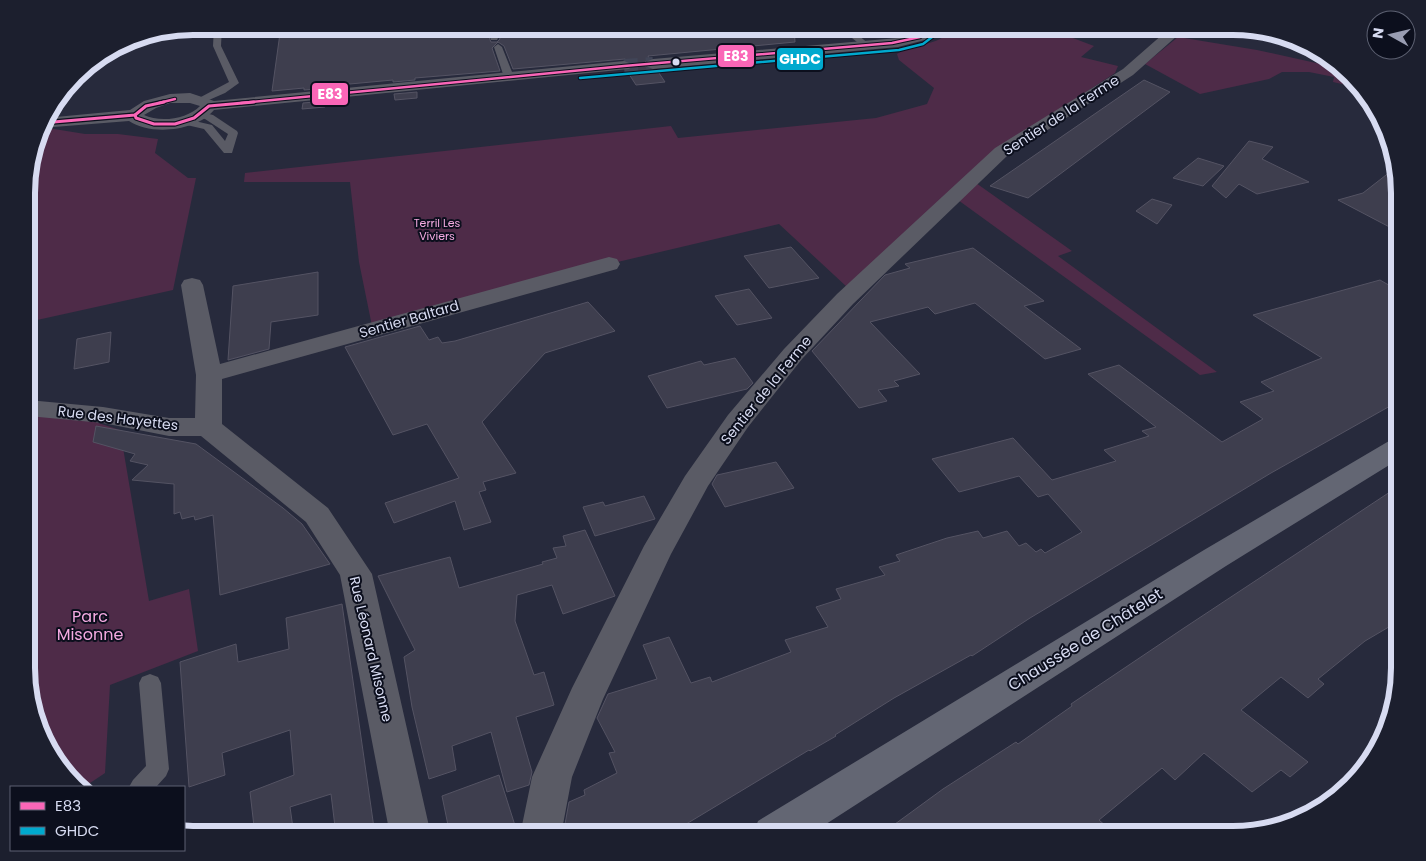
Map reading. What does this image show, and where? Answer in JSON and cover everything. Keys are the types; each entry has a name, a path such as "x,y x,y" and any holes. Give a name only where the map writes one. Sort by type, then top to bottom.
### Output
{"main road":[{"name":"Chaussée de Châtelet","path":"786,826 1206,563 1391,452"}],"street":[{"path":"653,64 908,41 926,35"},
{"name":"Sentier de la Ferme","path":"542,826 552,778 584,699 655,554 695,483 738,421 793,354 845,299 1001,152 1128,72 1171,35"},
{"path":"135,115 140,122 148,124 182,121 204,107 624,66"},
{"path":"52,122 135,115 139,110 157,102 181,98 204,107"},
{"name":"Sentier Baltard","path":"209,375 609,264"},
{"path":"192,285 209,375 208,427"},
{"name":"Rue des Hayettes","path":"35,409 103,416 170,427 208,427"},
{"name":"Rue Léonard Misonne","path":"208,427 317,515 356,574 409,826"}],"lane":[{"path":"182,121 208,127 228,151 233,134 209,117 204,107 234,83 216,46 217,35"},
{"path":"493,35 509,77"},
{"path":"853,35 865,44"},
{"path":"142,786 158,769 150,683"}],"green space":[{"name":"Terril Les Viviers","path":"947,35 1065,35 1094,46 1081,57 1118,66 1115,73 990,155 847,287 779,224 609,264 372,326 359,262 350,182 244,182 245,173 671,126 678,138 876,118 927,104 934,88 899,60 897,54 943,38"},
{"path":"1178,37 1257,50 1325,65 1349,86 1333,82 1334,77 1309,72 1282,72 1269,79 1200,94 1145,64"},
{"path":"49,128 85,134 118,134 158,139 155,153 188,178 196,178 173,290 35,320 36,173 40,152"},
{"path":"976,183 1072,251 1058,256 1217,372 1200,375 958,200"},
{"name":"Parc Misonne","path":"35,413 89,420 120,430 149,601 189,589 198,651 110,685 105,773 87,785 62,756 51,738 40,709 35,668"}],"building":[{"path":"280,35 488,35 491,42 497,42 500,39 499,35 795,35 795,42 648,56 649,58 644,65 652,71 657,70 665,82 636,85 627,71 633,65 625,59 513,69 504,46 498,42 492,48 500,71 415,78 415,80 393,82 393,80 328,86 328,88 272,91"},
{"path":"1144,80 1170,92 1028,198 990,186"},
{"path":"417,92 417,98 395,100 394,94"},
{"path":"326,101 325,107 302,109 303,103"},
{"path":"1249,141 1273,147 1262,159 1309,182 1257,194 1239,184 1226,198 1212,186"},
{"path":"1198,158 1224,166 1203,186 1173,178"},
{"path":"1389,172 1391,228 1338,200 1363,193"},
{"path":"1152,199 1172,205 1157,224 1136,211"},
{"path":"791,247 819,278 769,288 744,256"},
{"path":"973,248 1044,301 1024,306 1081,349 1045,359 975,303 935,314 928,307 870,322 920,374 894,381 899,386 878,390 887,401 859,408 812,351 885,275 910,268 905,264"},
{"path":"318,272 318,315 271,322 269,349 228,360 233,286"},
{"path":"1380,280 1391,286 1391,349 1389,351 1391,352 1391,361 1388,362 1391,363 1391,406 1271,473 1030,618 972,656 894,698 836,736 809,750 683,826 565,826 569,802 585,795 584,790 617,773 609,753 615,752 597,718 608,694 657,679 643,645 669,637 691,683 710,677 712,682 791,652 785,640 828,627 816,607 841,599 836,589 885,575 879,567 900,561 896,555 947,538 978,531 983,538 1007,531 1019,546 1026,543 1036,552 1041,549 1045,553 1082,532 1048,494 1038,497 1019,476 959,492 932,459 1013,438 1052,480 1116,461 1104,450 1149,436 1142,431 1156,427 1088,374 1119,365 1222,442 1263,419 1240,402 1274,391 1261,382 1322,358 1253,315"},
{"path":"749,289 772,318 737,325 715,296"},
{"path":"588,302 615,331 545,353 482,422 516,473 483,482 486,490 479,492 491,522 464,530 455,501 394,523 385,503 459,478 427,424 393,435 345,347 420,326 429,340 438,337 442,343 455,341"},
{"path":"111,332 109,362 74,369 77,339"},
{"path":"735,358 753,383 747,389 667,408 648,376 701,361 704,365"},
{"path":"96,426 196,444 302,524 330,564 220,595 213,515 195,520 194,516 182,519 180,512 174,514 174,484 132,480 148,465 130,461 135,454 93,442"},
{"path":"776,462 794,488 725,507 712,484 717,475"},
{"path":"1391,491 1391,626 1365,641 1318,679 1324,684 1308,698 1281,677 1241,710 1308,762 1290,777 1281,770 1252,792 1204,753 1175,780 1162,768 1099,820 1106,826 892,826 943,789 1016,742 1018,744 1072,706 1071,704"},
{"path":"644,496 655,519 595,536 583,507 603,502 605,506"},
{"path":"585,530 615,596 563,614 552,585 517,595 515,621 534,675 544,672 554,705 516,717 532,772 529,785 507,792 491,732 452,746 456,770 429,779 412,707 404,657 415,650 378,576 450,557 459,588 543,564 542,562 557,558 553,548 566,546 563,536"},
{"path":"342,604 374,826 335,826 331,794 290,807 293,826 254,826 250,792 294,775 290,730 222,753 225,775 189,787 180,662 236,644 238,662 289,649 286,618"},
{"path":"499,775 515,826 448,826 442,796"}],"tunnel":[{"path":"624,66 653,64"}],"transit line":[{"name":"E83","path":"135,115 136,118 154,124 175,124 194,118 209,106 624,66 892,43 923,35"},
{"name":"GHDC","path":"580,78 899,50 923,44 935,35"},
{"name":"E83","path":"52,122 135,115 146,106 175,99"}]}
